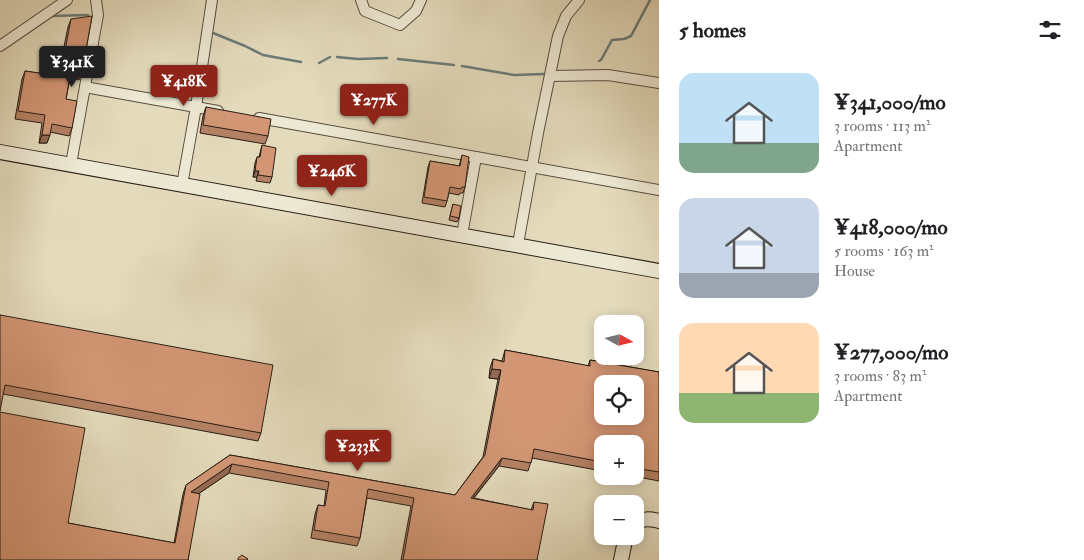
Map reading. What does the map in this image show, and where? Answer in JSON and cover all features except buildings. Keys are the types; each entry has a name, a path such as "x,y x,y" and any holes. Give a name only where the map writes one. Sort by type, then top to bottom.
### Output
{"street":[{"path":"0,46 67,0"},
{"path":"71,164 98,15 96,0"},
{"path":"182,184 212,0"},
{"path":"360,0 364,11 400,25 416,11 421,0"},
{"path":"518,244 558,36 566,16 579,0"},
{"path":"550,76 608,75 659,82"},
{"path":"85,87 226,112"},
{"path":"245,116 659,190"},
{"path":"0,152 518,244 659,271"},
{"path":"462,234 476,157"},
{"path":"644,520 659,521"},
{"path":"621,560 624,545"}],"waterway":[{"path":"599,61 612,40 631,36 650,0"},
{"path":"50,16 88,15"},
{"path":"213,33 263,55 301,62"},
{"path":"319,63 330,57"},
{"path":"337,57 358,59 387,58"},
{"path":"398,59 454,65"},
{"path":"462,66 514,75 544,74"}]}
